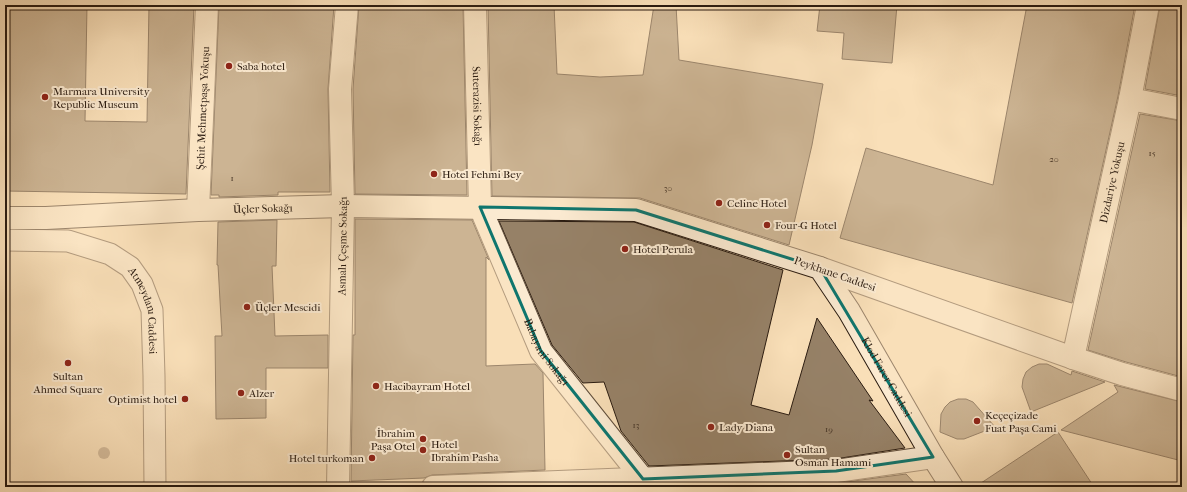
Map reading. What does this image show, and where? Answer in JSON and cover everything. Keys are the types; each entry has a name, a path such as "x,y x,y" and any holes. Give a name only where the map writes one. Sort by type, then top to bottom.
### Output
{"street":[{"name":"Şehit Mehmetpaşa Yokuşu","path":"198,210 207,5"},
{"name":"Asmalı Çeşme Sokağı","path":"338,487 343,206 340,89 347,5"},
{"name":"Suterazisi Sokağı","path":"475,5 480,207"},
{"name":"Dizdariye Yokuşu","path":"1073,358 1130,100 1148,5"},
{"path":"1130,100 1182,109"},
{"name":"Üçler Sokağı","path":"5,218 46,218 198,210 343,206 480,207"},
{"name":"Peykhane Caddesi","path":"480,207 636,210 820,268 1073,358 1122,374 1182,390"},
{"name":"Babayani Sokağı","path":"480,207 540,351 643,479"},
{"name":"Atmeydanı Caddesi","path":"5,240 68,240 110,254 130,267 142,284 152,310 155,487"},
{"name":"Klod Farer Caddesi","path":"820,268 849,311 952,487"},
{"path":"433,487 643,479 836,479 934,457"}],"highlighted area":[{"path":"480,207 636,210 820,268 933,457 836,471 643,479 541,351"}],"building":[{"name":"Marmara University Republic Museum","path":"5,5 87,5 85,121 147,122 149,5 194,5 186,194 5,191"},
{"path":"219,5 334,5 328,89 330,192 278,192 278,195 219,197 219,195 211,195"},
{"path":"359,5 463,5 467,195 355,194 353,89"},
{"path":"488,5 554,5 557,74 600,77 643,75 654,5 676,5 679,60 823,84 812,145 789,245 640,198 492,196"},
{"path":"820,5 897,5 892,63 842,59 844,33 817,31"},
{"path":"1027,5 1135,5 1118,96 1072,303 840,238 866,148 993,185"},
{"path":"1160,5 1182,8 1182,96 1145,89"},
{"path":"1140,114 1182,121 1182,377 1088,350"},
{"path":"355,219 472,220 489,260 486,257 486,366 535,364 543,373 545,470 432,475 424,478 351,481 353,335 355,335"},
{"path":"277,220 276,266 272,266 275,336 328,335 328,368 266,368 266,418 216,419 215,336 222,336 217,265 218,222"},
{"path":"499,221 634,222 783,270 751,405 789,415 817,318 873,401 869,400 905,448 835,459 649,466 621,431 604,382 583,383 552,345"},
{"path":"1039,364 1047,364 1071,375 1072,371 1105,382 1031,412 1022,387 1023,379 1026,372"},
{"path":"1114,385 1182,402 1182,461 1061,430 1118,392"},
{"name":"Keçeçizade Fuat Paşa Cami","path":"958,399 966,399 973,402 995,427 964,439 957,439 940,432 941,414 950,402"},
{"path":"1058,432 1094,487 975,487"},
{"path":"906,474 918,487 849,487 846,482"}],"place":[{"name":"Saba hotel","path":"229,66"},
{"name":"Marmara University Republic Museum","path":"45,97"},
{"name":"Hotel Fehmi Bey","path":"434,174"},
{"name":"Celine Hotel","path":"719,203"},
{"name":"Four-G Hotel","path":"767,225"},
{"name":"Hotel Perula","path":"625,249"},
{"name":"Üçler Mescidi","path":"247,307"},
{"name":"Sultan Ahmed Square","path":"68,363"},
{"name":"Hacibayram Hotel","path":"376,386"},
{"name":"Alzer","path":"241,393"},
{"name":"Optimist hotel","path":"185,399"},
{"name":"Keçeçizade Fuat Paşa Cami","path":"977,421"},
{"name":"Lady Diana","path":"711,427"},
{"name":"İbrahim Paşa Otel","path":"423,439"},
{"name":"Hotel Ibrahim Pasha","path":"423,450"},
{"name":"Sultan Osman Hamami","path":"787,455"},
{"name":"Hotel turkoman","path":"372,458"}]}
